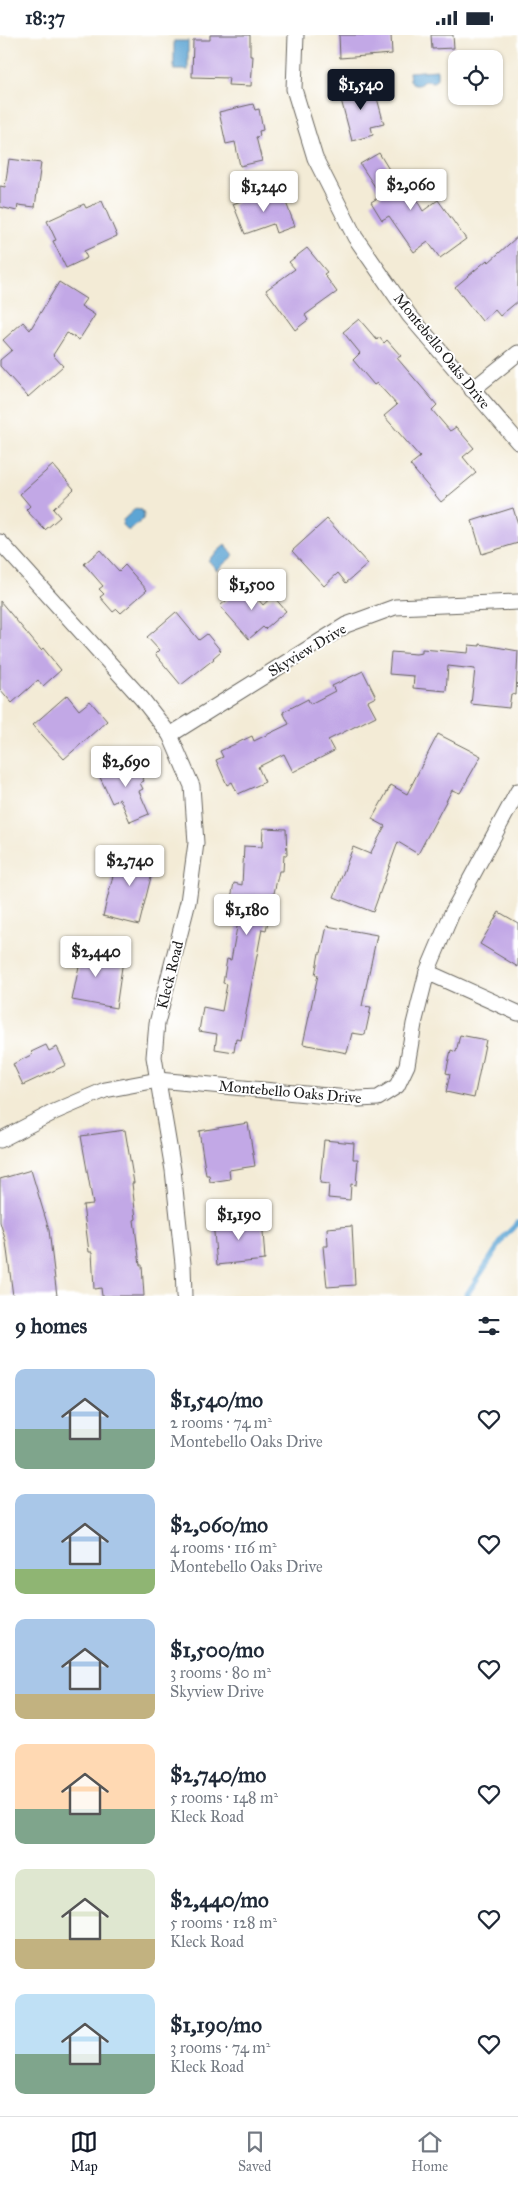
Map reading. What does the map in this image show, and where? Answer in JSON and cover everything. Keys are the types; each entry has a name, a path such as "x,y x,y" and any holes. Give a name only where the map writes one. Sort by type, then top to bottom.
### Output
{"street":[{"name":"Montebello Oaks Drive","path":"296,35 294,89 315,158 356,237 409,315 518,442"},
{"path":"472,390 518,353"},
{"name":"Kleck Road","path":"0,542 142,699 170,735 192,786 196,843 188,902 158,1023 154,1057 172,1170 183,1264 184,1296"},
{"name":"Skyview Drive","path":"170,735 346,625 395,607 518,602"},
{"name":"Montebello Oaks Drive","path":"0,1140 54,1112 105,1090 158,1080 359,1099 378,1097 397,1086 408,1065 414,1024 427,972 452,913 518,791"},
{"path":"427,972 518,1013"}],"water":[{"path":"174,41 188,41 188,70 174,70"},
{"path":"437,70 437,78 434,82 424,81 419,85 414,85 410,80 409,72"},
{"path":"135,509 142,510 143,519 131,530 127,530 122,525 123,520"},
{"path":"225,545 234,555 217,570 208,560"}],"building":[{"path":"210,35 250,35 250,56 253,56 251,86 228,85 229,78 192,77 193,40 210,40"},
{"path":"339,35 391,35 392,54 340,58"},
{"path":"431,35 453,35 454,48 432,49"},
{"path":"373,83 384,124 371,127 373,135 352,141 339,92"},
{"path":"253,104 255,110 259,109 263,130 259,131 260,136 256,137 262,161 240,166 235,142 226,144 219,112"},
{"path":"379,153 393,176 400,171 423,211 438,200 466,239 440,258 428,242 414,252 389,216 382,220 371,202 381,196 360,164"},
{"path":"9,159 41,163 35,207 18,205 17,211 0,207 0,186 5,187"},
{"path":"274,188 280,202 285,200 295,226 276,233 273,224 245,234 233,204"},
{"path":"102,201 117,236 84,251 87,258 66,268 53,241 56,240 47,221 84,204 86,208"},
{"path":"518,236 518,301 500,316 495,310 482,321 455,287 487,260 489,262"},
{"path":"307,248 327,272 324,274 337,292 305,315 308,320 295,330 266,290 295,269 289,262"},
{"path":"59,282 86,299 81,306 95,315 79,340 67,333 53,355 63,366 28,397 0,366 0,360 12,350 3,340 23,322 30,330"},
{"path":"359,319 377,340 379,337 384,343 387,340 401,356 397,358 437,405 432,410 450,431 456,427 474,448 463,457 476,473 441,502 410,465 420,457 384,416 397,405 377,383 374,385 353,360 360,353 343,332"},
{"path":"53,465 74,489 53,509 60,517 45,530 26,510 30,506 20,494"},
{"path":"513,508 518,524 518,543 482,554 472,521"},
{"path":"327,519 368,564 346,583 338,573 324,586 292,551"},
{"path":"100,550 119,571 125,565 147,590 121,613 117,609 113,612 100,597 104,594 99,589 103,586 84,564"},
{"path":"245,584 263,605 273,596 286,611 265,629 263,627 249,639 220,606"},
{"path":"0,601 41,650 43,648 61,670 43,686 38,680 12,703 0,689"},
{"path":"176,612 199,640 207,634 221,651 214,659 181,685 155,654 159,650 147,637"},
{"path":"480,644 518,651 516,695 511,694 509,708 471,704 475,669 448,666 446,691 413,688 414,676 389,674 391,652 416,654 422,653 422,649 468,653 469,645 480,646"},
{"path":"363,671 376,697 368,701 376,716 328,740 334,751 293,772 284,754 258,767 265,782 238,794 232,782 227,785 216,760 223,757 220,751 252,736 254,741 289,724 283,712 308,699 310,704 335,691 332,686"},
{"path":"67,695 79,710 90,701 107,721 64,759 33,725"},
{"path":"438,734 481,756 460,793 452,790 418,854 398,842 373,912 334,897 353,847 370,854 385,826 372,819 391,785 407,794"},
{"path":"128,760 131,765 135,763 144,781 140,783 143,789 139,791 149,814 130,822 120,799 112,803 98,773"},
{"path":"263,828 286,829 287,855 284,855 283,871 279,871 272,902 275,903 272,917 269,917 266,930 262,929 241,1040 236,1039 234,1052 215,1049 217,1034 199,1031 203,1007 222,1011 227,984 223,983 227,959 231,960 240,911 229,908 234,883 242,885 244,846 262,847"},
{"path":"120,848 156,857 139,925 103,916"},
{"path":"499,912 518,923 518,967 480,944"},
{"path":"327,926 377,935 362,1006 371,1007 365,1035 352,1033 347,1053 303,1044 318,975 315,975 319,953 321,953"},
{"path":"70,949 123,960 116,1008 72,1000 79,966 67,964"},
{"path":"460,1035 486,1040 474,1098 446,1092 450,1074 446,1073 451,1050 456,1052"},
{"path":"46,1045 49,1051 57,1047 66,1065 23,1085 13,1064"},
{"path":"248,1123 255,1166 229,1170 230,1179 210,1182 209,1175 206,1175 199,1131"},
{"path":"125,1130 134,1183 132,1183 136,1219 134,1220 140,1265 142,1265 144,1296 102,1296 101,1288 94,1289 92,1252 89,1252 83,1205 93,1204 81,1136"},
{"path":"324,1140 354,1143 353,1159 358,1159 356,1185 351,1184 350,1200 328,1198 329,1184 320,1183"},
{"path":"31,1170 49,1230 57,1296 13,1296 6,1242 0,1222 0,1179"},
{"path":"262,1217 265,1260 217,1265 213,1222"},
{"path":"352,1226 355,1285 327,1287 323,1246 328,1246 327,1228"}],"waterway":[{"path":"466,1296 505,1236 518,1223"}]}
